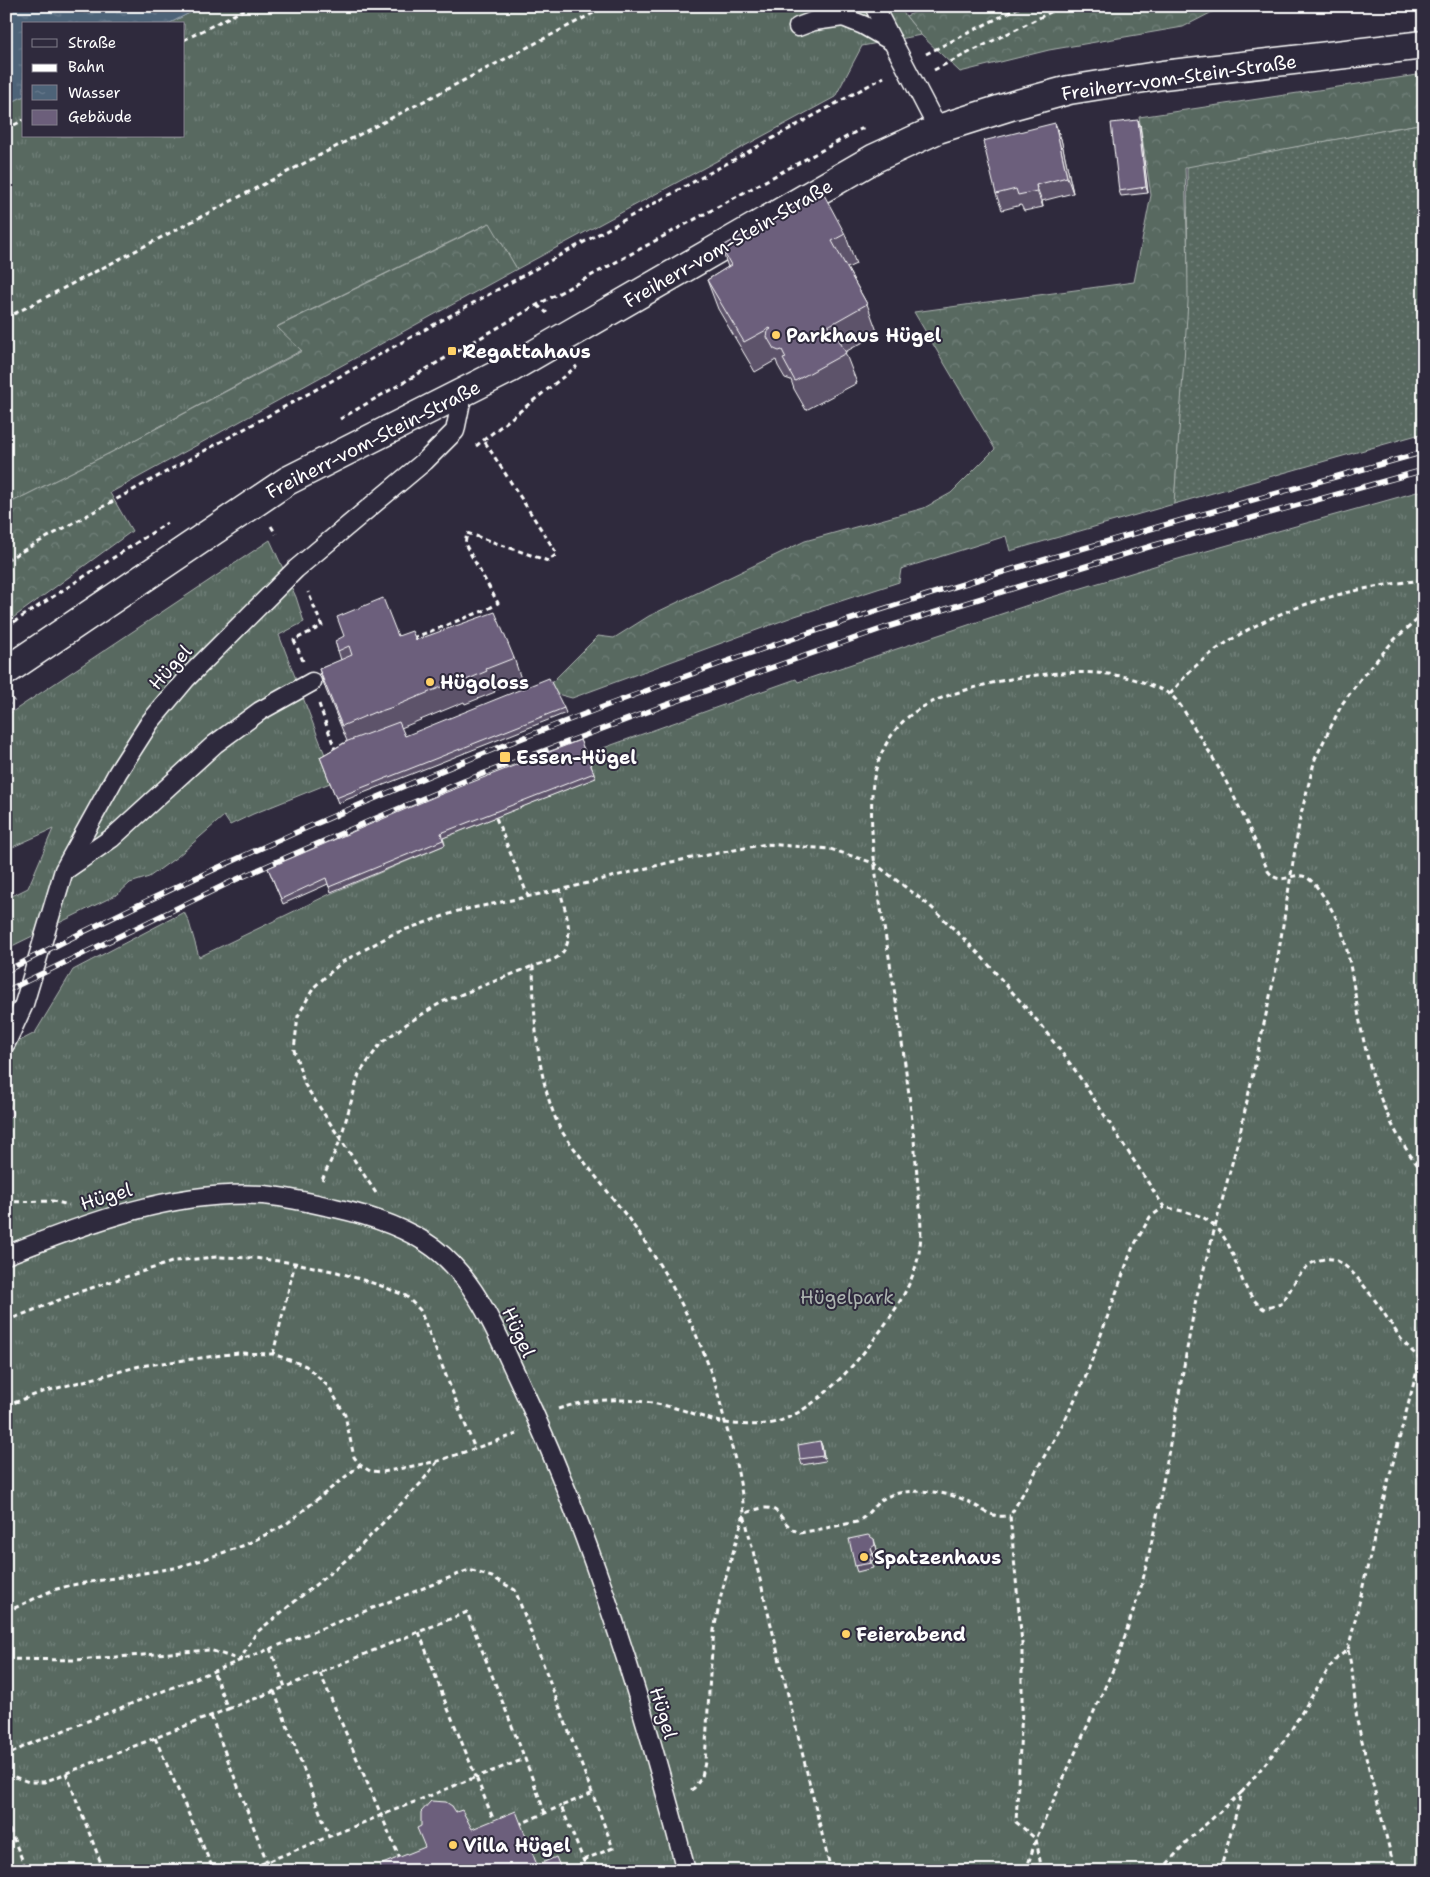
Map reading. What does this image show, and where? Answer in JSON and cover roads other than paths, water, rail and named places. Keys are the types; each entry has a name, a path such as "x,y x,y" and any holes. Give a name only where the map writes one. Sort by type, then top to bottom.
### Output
{"main road":[{"name":"Freiherr-vom-Stein-Straße","path":"6,671 287,481 509,369 876,158 938,129 1069,90 1163,75 1424,45"}],"lane":[{"path":"828,6 849,12 863,25 893,42"},
{"path":"874,6 906,64 938,129"},
{"path":"798,27 849,12"},
{"name":"Hügel","path":"6,1043 24,1004 64,870 118,772 150,722 186,679 296,569 424,461 455,431 463,392"},
{"path":"64,870 112,838 215,744 260,710 312,682"},
{"name":"Hügel","path":"6,1255 84,1224 137,1208 178,1200 222,1195 264,1195 310,1202 349,1211 397,1227 434,1247 460,1273 485,1310 538,1420 577,1519 614,1623 669,1803 686,1871"}],"water":[{"path":"6,6 203,6 172,22 22,22 22,97 6,105"}],"railway":[{"path":"6,971 182,884 360,804 542,731 725,662 811,632 985,577 1424,452"},
{"path":"6,991 235,880 374,819 464,781 663,706 884,628 1155,545 1424,470"}],"place":[{"name":"Parkhaus Hügel","path":"776,335"},
{"name":"Regattahaus","path":"452,351"},
{"name":"Hügoloss","path":"430,682"},
{"name":"Essen-Hügel","path":"505,757"},
{"name":"Spatzenhaus","path":"864,1557"},
{"name":"Feierabend","path":"846,1634"},
{"name":"Villa Hügel","path":"453,1845"}],"park label":[{"name":"Hügelpark","path":"847,1297"}]}
